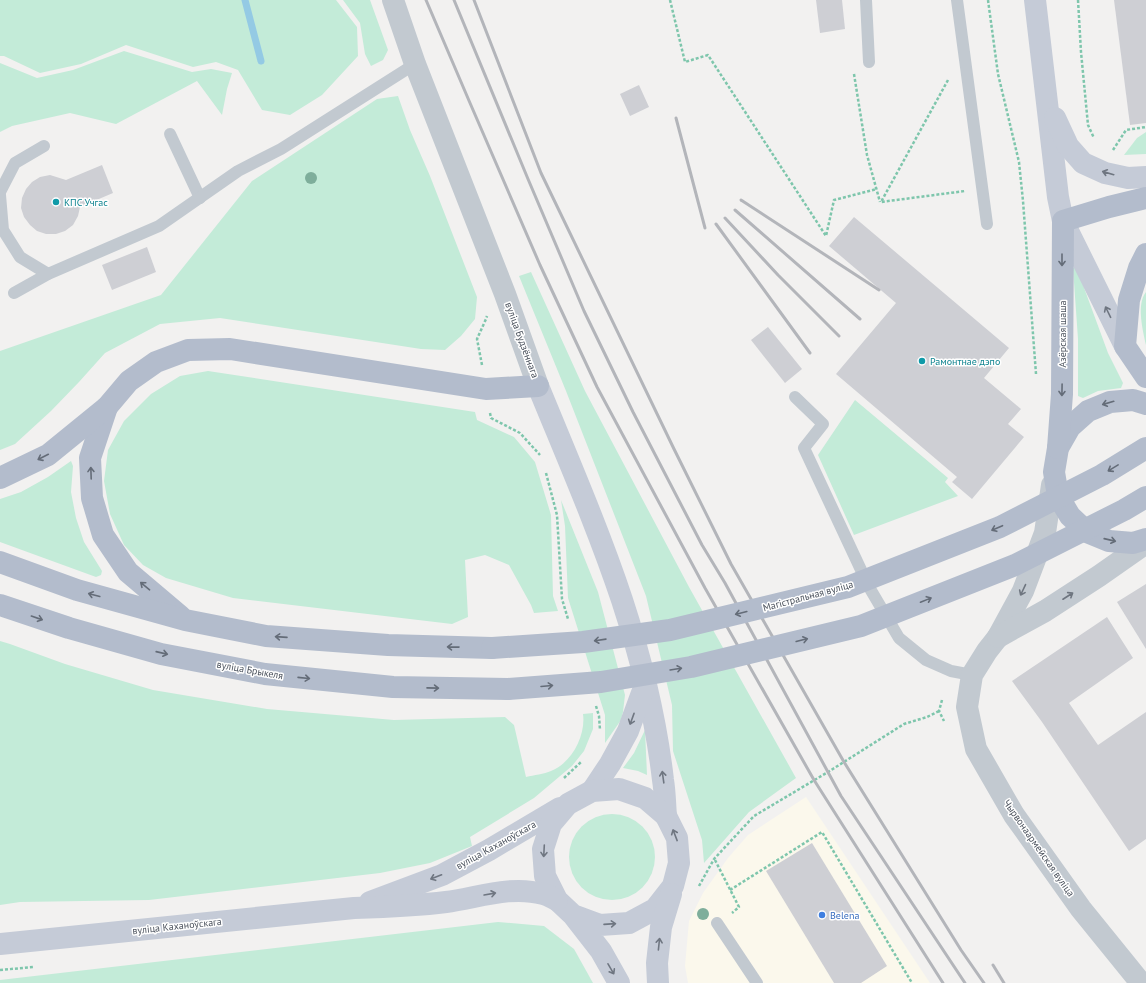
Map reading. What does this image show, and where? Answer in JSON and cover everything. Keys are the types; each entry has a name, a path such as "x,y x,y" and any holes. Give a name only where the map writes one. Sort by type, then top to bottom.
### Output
{"main road":[{"path":"1063,221 1109,207 1146,198"},
{"name":"Азёрская шаша","path":"1063,221 1062,394 1058,448 1054,472 1058,496 1070,516 1087,532 1109,541 1133,543 1146,539"},
{"path":"1125,346 1130,300 1139,268 1146,254"},
{"name":"Азёрская шаша","path":"1125,346 1146,377"},
{"path":"0,478 48,455 106,407 129,381 156,362 188,350 230,349 486,390 538,386"},
{"path":"1058,448 1070,427 1088,411 1110,402 1133,400 1146,404"},
{"path":"106,407 90,458 92,498 103,535 128,572 186,620"},
{"name":"Магістральная вуліца","path":"186,620 266,636 388,645 492,648 583,642 670,630 848,586 1000,527 1102,475 1146,448"},
{"name":"вуліца Брыкеля","path":"0,605 69,628 161,654 265,674 393,687 508,689 601,682 691,667 861,626 1015,565 1124,510 1146,497"},
{"path":"0,562 77,590 186,620"}],"street":[{"name":"вуліца Будзённага","path":"393,0 415,64 505,294 538,386 622,601 646,682 655,725 664,781 666,816"},
{"name":"Азёрская шаша","path":"1035,0 1058,197 1063,221 1125,346"},
{"path":"1047,102 1068,146 1083,163 1104,173 1128,178 1146,177"},
{"path":"972,676 987,651 998,637 1023,590 1045,533 1054,472"},
{"path":"998,637 1045,611 1146,543"},
{"name":"Чырвонаармейская вуліца","path":"972,676 966,708 976,749 1014,815 1081,909 1141,983"},
{"path":"592,791 610,764 628,730 646,682"},
{"path":"619,983 601,951 573,914 557,900 545,876 543,849 551,824 568,804 592,791 619,789 646,798 666,816 677,838 679,863 661,927 657,963 658,983"},
{"name":"вуліца Каханоўскага","path":"354,908 442,875 489,850 568,804"},
{"path":"573,914 600,925 629,923 655,909 673,886"},
{"name":"вуліца Каханоўскага","path":"0,944 354,908 407,906 448,902 500,892 526,891 543,894 557,900"}],"lane":[{"path":"866,0 869,62"},
{"path":"957,0 987,224"},
{"path":"14,293 48,274 159,226 238,171 281,149 415,64"},
{"path":"170,134 200,198"},
{"path":"44,146 15,163 0,194 3,230 20,257 48,274"},
{"path":"795,397 823,424 804,448 869,587 899,638 926,660 950,671 972,676"},
{"path":"717,923 757,983"}],"path":[{"path":"670,0 685,62 708,55 826,236 834,200 877,189"},
{"path":"988,0 998,74 1019,162 1023,201"},
{"path":"1078,0 1088,125"},
{"path":"869,62 853,72 867,155 881,202"},
{"path":"881,202 949,78"},
{"path":"1109,156 1126,130 1146,127"},
{"path":"881,202 982,188"},
{"path":"487,311 486,319 477,339 492,418 520,433 541,457"},
{"path":"546,471 557,515 562,599 569,621"},
{"path":"594,701 599,716 600,733"},
{"path":"696,891 714,859 754,816 904,724 939,711"},
{"path":"560,782 584,757"},
{"path":"730,890 822,832 912,983"},
{"path":"714,859 739,907 717,923"},
{"path":"0,970 39,966"}],"shaded area":[{"path":"806,797 930,983 688,983 685,966 689,921 703,893 728,858 748,835"}],"green space":[{"path":"0,0 336,0 357,27 358,56 322,95 290,115 262,110 238,70 216,62 193,67 126,45 81,64 40,73 4,56 0,56"},
{"path":"343,0 370,0 388,50 383,60 371,66 365,54 360,23"},
{"path":"124,51 192,72 211,69 232,73 222,115 197,81 116,124 70,113 12,126 0,132 0,63 37,78 73,70"},
{"path":"398,96 410,130 430,176 477,297 475,319 461,336 445,350 421,349 220,318 160,324 105,353 51,411 15,444 0,450 0,351 161,295 252,181 377,99"},
{"path":"1146,132 1146,154 1124,155 1137,138"},
{"path":"1076,266 1108,353 1123,383 1121,388 1098,391 1083,398 1078,396 1078,339 1073,268"},
{"path":"531,272 585,391 689,587 796,778 749,812 704,863 702,840 673,751 672,705 646,596 566,391 519,276"},
{"path":"1146,292 1146,345 1142,325 1141,303"},
{"path":"208,371 475,412 477,420 514,437 535,462 551,515 553,596 558,611 534,613 509,565 485,555 465,560 468,617 452,624 233,598 166,578 143,565 124,545 110,514 104,481 108,450 124,421 151,394 180,376"},
{"path":"855,400 948,478 945,482 958,496 854,535 818,455"},
{"path":"71,461 73,466 71,492 76,518 84,542 102,571 101,575 96,577 0,542 0,499 21,492 48,477"},
{"path":"561,500 598,592 625,695 621,720 605,743 605,715 568,598 565,526"},
{"path":"0,641 65,664 153,690 267,709 394,720 505,717 514,725 526,777 551,771 565,762 571,755 580,739 583,714 593,713 593,729 584,751 572,766 534,798 470,837 472,846 430,863 380,873 149,900 20,902 0,905"},
{"path":"645,730 647,775 638,771 623,768 634,753"},
{"path":"612,814 629,817 643,826 652,840 655,857 652,874 643,888 629,897 612,900 595,897 581,888 572,874 569,857 572,840 581,826 595,817"},
{"path":"498,922 544,926 574,949 593,983 0,983 0,980"}],"building":[{"path":"816,0 842,0 845,29 820,33"},
{"path":"1114,0 1146,0 1146,123 1130,125"},
{"path":"639,85 649,107 630,116 620,94"},
{"name":"КПС Учгас","path":"102,165 113,193 80,207 78,216 73,225 65,231 56,234 46,234 37,231 24,217 21,208 22,198 26,189 32,182 40,177 50,175 66,180"},
{"name":"Рамонтнае дэпо","path":"854,217 1009,348 984,378 1021,409 1008,424 1024,437 972,499 952,482 957,477 836,374 896,303 829,246"},
{"path":"147,247 156,272 112,290 102,265"},
{"path":"768,327 802,369 785,383 751,340"},
{"path":"1146,584 1146,649 1117,602"},
{"path":"1107,617 1133,658 1069,703 1098,745 1146,712 1146,839 1129,851 1042,722 1012,681"},
{"path":"812,843 887,966 861,983 834,983 766,871"}],"waterway":[{"path":"245,0 261,61"}],"railway":[{"path":"426,0 540,265 597,387 705,588 814,780 943,983"},
{"path":"454,0 584,311 633,412 702,545 725,583 841,796 965,983"},
{"path":"474,0 541,173 731,564 844,762 961,950 984,983"},
{"path":"676,118 705,228"},
{"path":"741,200 879,290"},
{"path":"735,210 860,319"},
{"path":"725,218 778,275 839,336"},
{"path":"716,224 810,353"},
{"path":"993,965 1004,983"}],"place":[{"name":"КПС Учгас","path":"56,202"},
{"name":"Рамонтнае дэпо","path":"922,361"},
{"name":"Belena","path":"822,915"}]}
